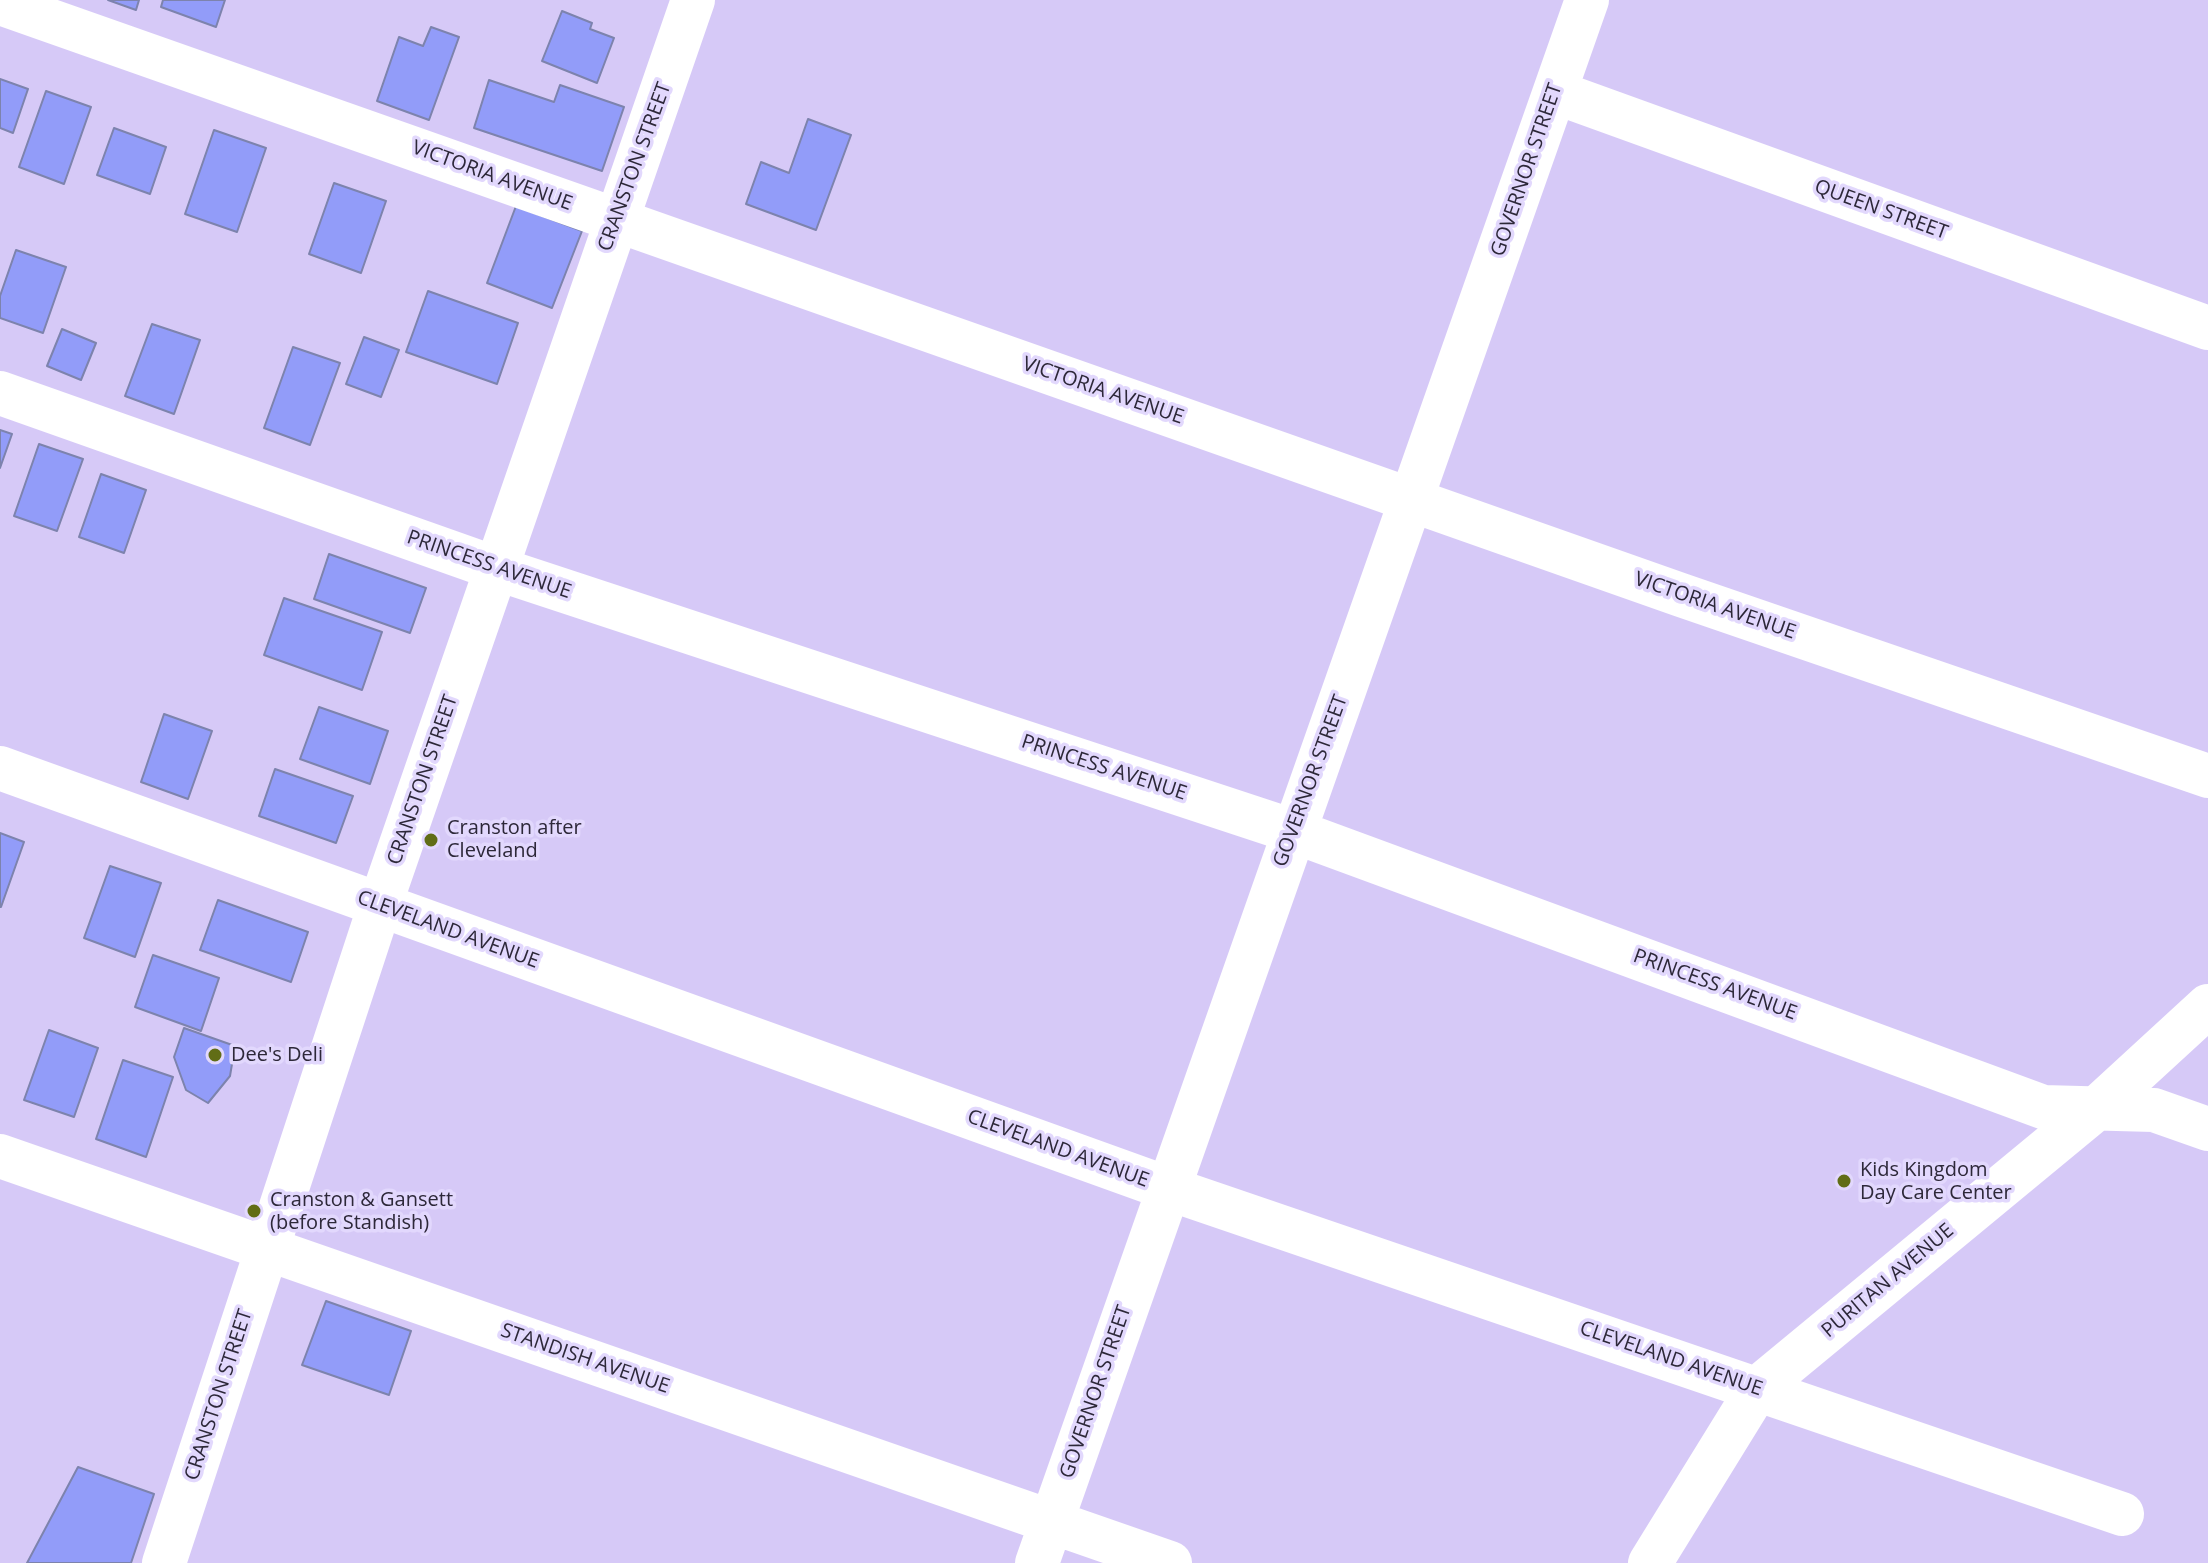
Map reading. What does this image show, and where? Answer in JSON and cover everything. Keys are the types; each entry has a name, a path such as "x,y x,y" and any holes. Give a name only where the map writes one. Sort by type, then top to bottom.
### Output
{"street":[{"name":"CRANSTON STREET","path":"164,1563 380,905 693,0"},
{"name":"GOVERNOR STREET","path":"1037,1563 1587,0"},
{"name":"VICTORIA AVENUE","path":"0,3 2208,776"},
{"name":"QUEEN STREET","path":"1555,92 2208,328"},
{"name":"PRINCESS AVENUE","path":"0,393 495,568 1293,831 2043,1107 2154,1110 2208,1129"},
{"name":"CLEVELAND AVENUE","path":"0,768 1167,1188 2122,1514"},
{"name":"PURITAN AVENUE","path":"1650,1563 1758,1388 2097,1108 2208,1006"},
{"name":"STANDISH AVENUE","path":"0,1156 1170,1563"}],"building":[{"path":"108,0 139,0 136,10"},
{"path":"163,0 225,0 216,27 161,7"},
{"path":"562,11 592,23 590,29 614,38 597,83 542,61"},
{"path":"431,27 459,37 429,120 377,101 399,37 423,46"},
{"path":"0,79 28,89 13,133 0,128"},
{"path":"489,80 554,102 560,85 624,107 602,171 474,128"},
{"path":"46,91 91,107 64,184 19,167"},
{"path":"808,119 851,135 816,230 746,204 761,162 789,173"},
{"path":"114,128 166,147 150,194 97,175"},
{"path":"214,130 266,148 237,232 185,214"},
{"path":"334,183 386,201 361,273 309,254"},
{"path":"516,206 582,231 552,308 487,283"},
{"path":"16,250 66,267 43,333 0,318 0,296"},
{"path":"428,291 518,323 497,384 406,352"},
{"path":"152,324 200,340 174,414 125,396"},
{"path":"62,329 96,343 81,380 47,366"},
{"path":"364,337 399,350 381,397 346,384"},
{"path":"293,347 340,363 310,445 264,428"},
{"path":"0,430 12,434 0,468"},
{"path":"39,444 83,459 57,531 14,516"},
{"path":"101,474 146,490 124,553 79,537"},
{"path":"329,554 426,588 410,633 314,599"},
{"path":"284,598 382,632 362,690 264,655"},
{"path":"319,707 388,731 370,784 300,759"},
{"path":"164,714 212,731 188,799 141,782"},
{"path":"275,769 353,796 336,843 259,816"},
{"path":"0,833 24,842 1,907 0,907"},
{"path":"110,866 161,883 135,957 84,938"},
{"path":"218,900 308,932 291,982 200,950"},
{"path":"153,955 219,978 201,1031 135,1007"},
{"path":"184,1028 235,1046 230,1076 208,1103 186,1090 174,1057"},
{"path":"49,1030 98,1048 74,1117 24,1100"},
{"path":"123,1060 173,1077 146,1157 96,1139"},
{"path":"326,1301 411,1331 389,1395 302,1365"},
{"path":"78,1467 154,1494 131,1563 27,1563"}],"place":[{"name":"Cranston after Cleveland","path":"431,840"},
{"name":"Dee's Deli","path":"215,1055"},
{"name":"Kids Kingdom Day Care Center","path":"1844,1181"},
{"name":"Cranston & Gansett (before Standish)","path":"254,1211"}]}
